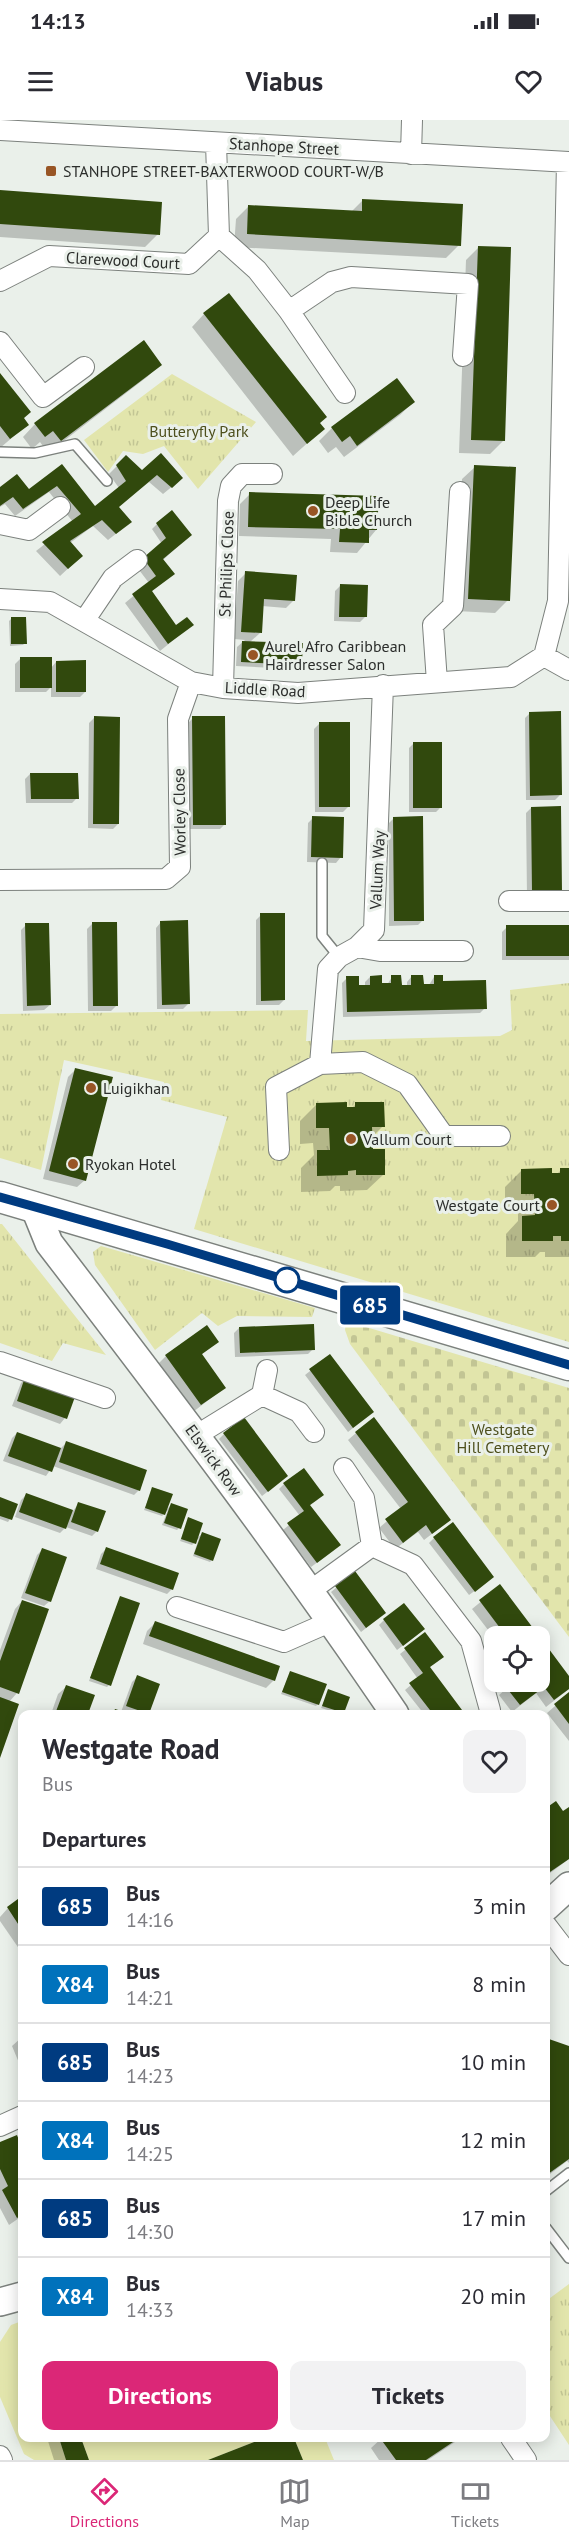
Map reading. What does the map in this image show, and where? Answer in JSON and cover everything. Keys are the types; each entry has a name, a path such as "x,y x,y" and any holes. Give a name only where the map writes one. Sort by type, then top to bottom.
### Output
{"main road":[{"path":"0,1197 569,1365"}],"street":[{"path":"411,154 412,120"},
{"name":"Stanhope Street","path":"0,130 568,162"},
{"path":"216,143 219,236 257,270 289,311 345,393"},
{"path":"568,162 566,333 558,601 544,656 569,670"},
{"name":"Clarewood Court","path":"0,281 49,256 189,264 219,236"},
{"path":"289,311 332,282 351,277 468,284 463,356"},
{"path":"0,342 43,397 84,367"},
{"name":"St Philips Close","path":"223,688 228,501 231,486 242,474 272,474"},
{"path":"437,682 433,625 453,606 460,492"},
{"path":"0,524 29,530 60,507"},
{"path":"84,621 113,578 137,560"},
{"name":"Liddle Road","path":"0,599 50,602 191,682 223,688 298,693 511,677 544,656"},
{"name":"Worley Close","path":"0,880 166,879 180,867 178,719 191,682"},
{"name":"Vallum Way","path":"339,957 357,947 374,930 383,685"},
{"path":"509,901 569,901"},
{"path":"357,947 380,951 463,951"},
{"path":"320,1064 327,969 339,957"},
{"path":"279,1150 276,1087 320,1064 363,1062 407,1084 444,1136 500,1136"},
{"name":"Elswick Row","path":"34,1206 49,1243 197,1436 332,1621 392,1710"},
{"path":"0,1362 105,1398"},
{"path":"197,1436 262,1395 267,1370"},
{"path":"262,1395 299,1412 314,1432"},
{"path":"344,1468 364,1498 372,1546"},
{"path":"310,1591 372,1546"},
{"path":"372,1546 413,1565 471,1641 490,1710"},
{"path":"177,1608 284,1642 332,1621"},
{"path":"550,1903 569,1886"},
{"path":"550,1930 569,1955"},
{"path":"0,2126 18,2118"},
{"path":"0,2302 18,2297"},
{"path":"514,2442 526,2460"}],"lane":[{"path":"0,453 35,453 75,444 107,481"},
{"path":"322,863 322,936 339,957"},
{"path":"550,2188 569,2173"},
{"path":"550,2233 569,2258"}],"green space":[{"name":"Butteryfly Park","path":"172,374 256,422 198,489 164,446 143,454 123,451 108,472 84,440"},
{"path":"569,983 569,1342 194,1229 227,1117 161,1100 164,1082 64,1060 41,1170 0,1158 0,1014 308,1010 306,1041 500,1036 512,1030 510,990"},
{"path":"0,1224 106,1355 63,1343 52,1361 0,1343"},
{"path":"101,1246 315,1308 312,1317 237,1316 218,1326 202,1313 155,1350 95,1265 93,1252"},
{"name":"Westgate Hill Cemetery","path":"346,1321 569,1388 569,1637 350,1344 345,1330"},
{"path":"569,2284 569,2445 550,2416 550,2298"},
{"path":"18,2322 18,2440 0,2397 0,2342 11,2325"},
{"path":"19,2442 60,2442 66,2460 34,2460 24,2454"},
{"path":"82,2442 254,2442 208,2460 89,2460"},
{"path":"296,2442 327,2442 334,2460 303,2460"}],"building":[{"path":"0,190 162,202 160,235 0,224"},
{"path":"362,199 463,204 461,246 247,234 248,205 362,211"},
{"path":"478,246 511,247 505,441 471,440"},
{"path":"229,293 327,417 320,423 325,429 307,444 203,313"},
{"path":"144,340 162,365 61,441 53,431 45,437 34,423"},
{"path":"0,373 31,412 24,418 29,425 10,439 0,426"},
{"path":"397,378 415,402 357,446 350,436 342,442 331,427"},
{"path":"161,453 183,478 172,488 157,475 119,507 132,522 116,534 102,520 70,541 83,556 68,569 42,542 81,514 57,486 23,509 13,497 0,506 0,487 17,474 29,489 62,464 95,506 126,481 116,465 126,455 142,470"},
{"path":"474,465 516,467 510,601 468,599"},
{"name":"Deep Life Bible Church","path":"249,492 379,496 377,530 369,530 369,543 339,542 340,529 248,527"},
{"path":"172,510 192,535 163,559 175,574 152,591 176,625 187,617 194,625 168,644 132,594 156,576 143,558 166,538 156,523"},
{"path":"245,571 297,575 295,601 264,599 262,633 241,632"},
{"path":"340,584 368,585 367,617 339,617"},
{"path":"11,617 26,617 27,644 11,644"},
{"path":"242,641 303,643 302,665 241,662"},
{"path":"20,657 52,657 52,688 20,688"},
{"path":"86,660 86,692 56,692 56,661"},
{"path":"561,711 562,795 530,796 529,712"},
{"path":"94,716 120,717 119,824 93,824"},
{"path":"192,716 225,716 226,825 193,825"},
{"path":"319,722 350,722 350,807 319,807"},
{"path":"413,742 442,742 442,808 413,808"},
{"path":"30,773 78,773 79,799 31,799"},
{"path":"561,806 562,892 532,892 531,807"},
{"path":"312,816 344,817 343,858 311,857"},
{"path":"423,816 424,921 394,921 393,817"},
{"path":"260,913 285,913 285,1000 261,1001"},
{"path":"188,920 190,1004 162,1005 160,921"},
{"path":"92,922 117,922 118,1006 93,1006"},
{"path":"25,923 49,923 51,1005 27,1006"},
{"path":"506,925 569,925 569,956 506,956"},
{"path":"382,975 382,983 391,983 391,975 401,975 402,985 411,985 411,975 423,975 424,984 434,984 434,975 443,975 443,981 486,980 487,1009 347,1012 346,976 359,976 359,985 370,985 370,976"},
{"path":"75,1068 113,1077 86,1181 49,1171"},
{"name":"Vallum Court","path":"347,1102 347,1107 355,1107 355,1102 384,1102 385,1127 372,1127 373,1149 385,1149 385,1175 356,1175 356,1170 348,1171 348,1175 317,1176 317,1150 330,1150 329,1128 316,1128 316,1103"},
{"name":"Westgate Court","path":"552,1168 552,1173 560,1173 560,1168 569,1168 569,1241 561,1241 561,1236 553,1236 553,1241 522,1241 522,1216 535,1215 534,1194 521,1194 521,1169"},
{"path":"314,1324 315,1350 240,1353 239,1327"},
{"path":"207,1325 219,1342 202,1354 226,1388 201,1405 165,1355"},
{"path":"330,1354 374,1412 353,1428 309,1369"},
{"path":"25,1377 76,1394 67,1419 17,1401"},
{"path":"244,1417 288,1476 268,1492 223,1433"},
{"path":"374,1417 451,1520 432,1534 426,1525 403,1543 385,1519 408,1502 355,1432"},
{"path":"17,1432 61,1448 52,1472 8,1456"},
{"path":"66,1441 147,1470 140,1491 59,1462"},
{"path":"304,1468 324,1495 310,1505 341,1545 317,1563 287,1523 304,1511 283,1483"},
{"path":"152,1487 173,1494 165,1515 145,1508"},
{"path":"26,1493 73,1510 66,1529 19,1512"},
{"path":"0,1497 18,1504 12,1520 0,1516"},
{"path":"78,1502 106,1511 98,1532 71,1522"},
{"path":"171,1503 188,1509 181,1529 164,1523"},
{"path":"188,1517 203,1523 196,1544 181,1539"},
{"path":"453,1522 494,1577 475,1592 433,1537"},
{"path":"202,1532 221,1539 213,1561 194,1554"},
{"path":"106,1547 179,1573 173,1590 100,1564"},
{"path":"42,1548 67,1557 51,1602 25,1593"},
{"path":"355,1571 386,1613 366,1628 335,1586"},
{"path":"500,1584 532,1626 498,1626 479,1600"},
{"path":"120,1596 140,1603 111,1686 90,1678"},
{"path":"22,1600 49,1609 19,1694 0,1687 0,1661"},
{"path":"404,1603 425,1629 403,1646 383,1619"},
{"path":"155,1621 280,1666 275,1681 149,1636"},
{"path":"425,1632 444,1657 430,1667 462,1710 430,1710 409,1683 423,1673 404,1648"},
{"path":"550,1650 569,1676 569,1689 554,1700 548,1692 550,1692"},
{"path":"290,1671 327,1684 319,1705 282,1692"},
{"path":"137,1675 160,1684 150,1710 138,1710 126,1706"},
{"path":"66,1685 95,1695 89,1710 57,1710"},
{"path":"328,1689 350,1697 345,1710 322,1706"},
{"path":"510,1692 537,1692 520,1705"},
{"path":"569,1692 569,1724 554,1704"},
{"path":"0,1697 19,1704 0,1758"},
{"path":"556,1801 563,1811 569,1807 569,1859 550,1872 550,1805"},
{"path":"18,1899 18,1924 7,1907"},
{"path":"550,2039 569,2046 569,2159 550,2173"},
{"path":"17,2135 18,2138 17,2218 2,2190 8,2186 0,2169 0,2142"},
{"path":"60,2442 82,2442 89,2460 66,2460"},
{"path":"254,2442 296,2442 303,2460 208,2460"},
{"path":"383,2442 453,2442 426,2460 396,2460"}],"bus line":[{"name":"685","path":"0,1197 167,1244 569,1365"}],"place":[{"name":"STANHOPE STREET-BAXTERWOOD COURT-W/B","path":"51,171"},
{"name":"Deep Life Bible Church","path":"313,511"},
{"name":"Aurel Afro Caribbean Hairdresser Salon","path":"253,655"},
{"name":"Luigikhan","path":"91,1088"},
{"name":"Vallum Court","path":"351,1139"},
{"name":"Ryokan Hotel","path":"73,1164"},
{"name":"Westgate Court","path":"552,1205"}]}
